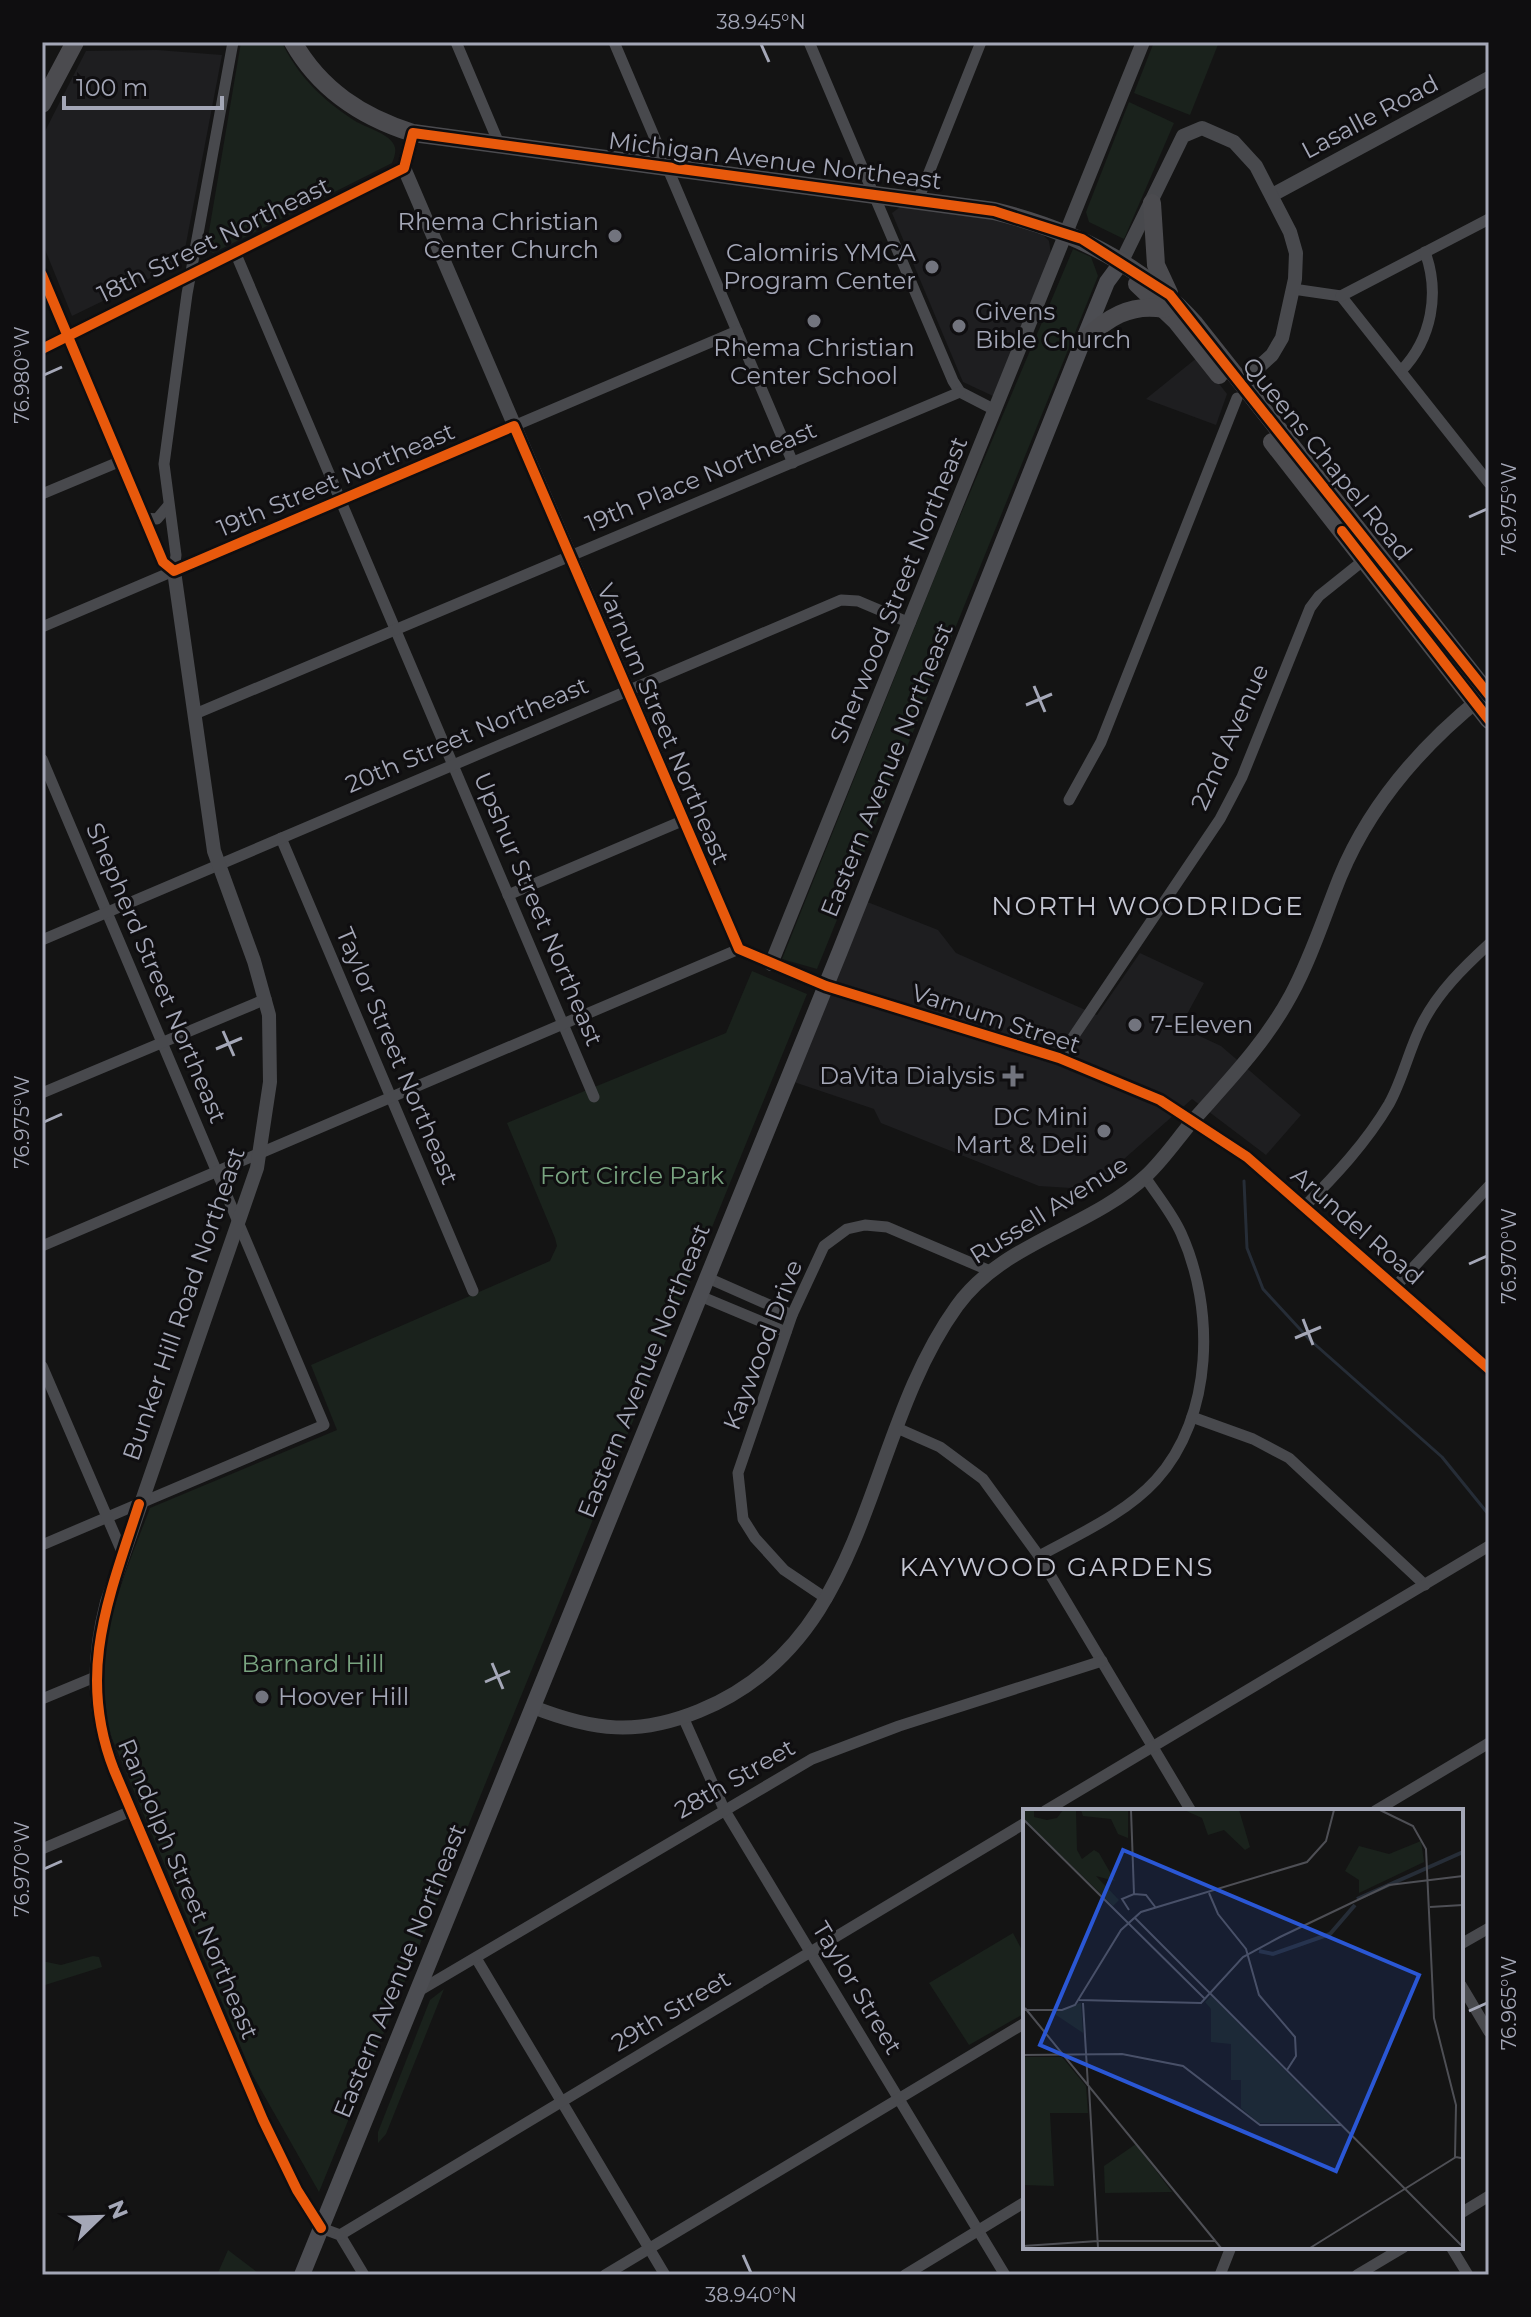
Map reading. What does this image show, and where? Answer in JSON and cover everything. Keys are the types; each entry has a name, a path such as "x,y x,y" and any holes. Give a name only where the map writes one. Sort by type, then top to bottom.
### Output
{"main road":[{"path":"42,104 75,42"},
{"name":"Michigan Avenue Northeast","path":"293,42 316,75 343,101 377,120 413,133 994,211 1067,232 1121,263"},
{"path":"1083,341 1104,321 1135,307 1167,302 1156,265 1152,203"},
{"name":"Queens Chapel Road","path":"1121,263 1167,302 1239,390 1485,696 1489,720"},
{"name":"Eastern Avenue Northeast","path":"302,2275 826,986 1107,282 1121,263"},
{"name":"Queens Chapel Road","path":"1239,390 1364,560 1485,696"}],"street":[{"name":"Bunker Hill Road Northeast","path":"139,1504 260,1153 271,1053 266,999 218,865 208,819 174,571 176,555 164,464 192,274 233,42"},
{"path":"456,42 500,146"},
{"path":"614,42 793,463"},
{"path":"809,42 960,392 995,410"},
{"path":"918,200 981,42"},
{"path":"1067,232 1143,42"},
{"name":"Lasalle Road","path":"1272,195 1489,78"},
{"path":"1069,800 1101,742 1239,390 1278,348 1297,266 1294,243 1272,195 1246,153 1234,142 1202,128 1189,131 1176,147 1121,263"},
{"path":"404,168 413,133"},
{"name":"18th Street Northeast","path":"42,349 404,168"},
{"name":"Varnum Street Northeast","path":"404,168 739,949"},
{"path":"1293,289 1341,296 1489,219"},
{"name":"Sherwood Street Northeast","path":"771,964 1067,232"},
{"name":"Upshur Street Northeast","path":"235,252 594,1097"},
{"path":"1401,371 1419,348 1432,314 1432,271 1425,252"},
{"path":"42,275 163,562 174,571"},
{"path":"1341,296 1487,477"},
{"name":"19th Street Northeast","path":"42,627 737,331"},
{"name":"19th Place Northeast","path":"195,714 960,392"},
{"path":"42,494 121,461"},
{"path":"145,518 157,519 168,506"},
{"name":"22nd Avenue","path":"1059,1058 1220,819 1242,777 1310,608 1319,596 1364,560"},
{"name":"20th Street Northeast","path":"42,940 841,600 854,599 910,623"},
{"name":"Russell Avenue","path":"533,1707 608,1728 653,1728 722,1702 771,1667 810,1626 854,1544 926,1359 954,1311 988,1270 1103,1207 1145,1177 1219,1096 1265,1038 1292,993 1340,877 1372,814 1424,748 1485,696"},
{"name":"Shepherd Street Northeast","path":"42,759 324,1425 139,1504"},
{"path":"508,895 682,821"},
{"name":"Taylor Street Northeast","path":"281,838 473,1291"},
{"path":"1303,1208 1339,1172 1372,1130 1391,1100 1422,1024 1453,979 1489,944"},
{"path":"42,1246 739,949 826,986"},
{"name":"Varnum Street","path":"826,986 1059,1058 1160,1100 1193,1121"},
{"path":"42,1093 266,999"},
{"name":"Arundel Road","path":"1193,1121 1247,1157 1489,1369"},
{"path":"1039,1556 1105,1520 1139,1497 1176,1453 1192,1417 1204,1320 1199,1283 1180,1232 1145,1177"},
{"path":"1396,1286 1489,1186"},
{"name":"Kaywood Drive","path":"827,1599 784,1570 755,1538 743,1519 738,1473 792,1315 824,1246 847,1229 865,1225 887,1227 988,1270"},
{"path":"708,1278 792,1315"},
{"path":"700,1296 786,1332"},
{"path":"42,1366 123,1554"},
{"path":"1192,1417 1253,1439 1289,1458 1425,1585"},
{"path":"897,1428 940,1447 983,1479 1039,1556 1190,1809"},
{"path":"42,1545 139,1504"},
{"name":"Randolph Street Northeast","path":"139,1504 104,1614 95,1677 105,1745 263,2120 297,2190 321,2228"},
{"path":"1048,1809 1489,1546"},
{"name":"28th Street","path":"417,1992 724,1809 841,1746 1102,1661"},
{"path":"42,1699 95,1677"},
{"name":"Taylor Street","path":"683,1717 724,1809 1005,2275"},
{"path":"1378,1809 1489,1743"},
{"path":"42,1849 131,1811"},
{"name":"29th Street","path":"340,2235 1023,1824"},
{"path":"1463,1943 1489,1928"},
{"path":"476,1958 665,2275"},
{"path":"1463,1988 1489,2032"},
{"path":"605,2275 1023,2024"},
{"path":"1463,2212 1489,2196"},
{"path":"905,2275 1023,2203"},
{"path":"321,2228 340,2235 364,2275"},
{"path":"1220,2275 1230,2249"},
{"path":"1357,2275 1401,2249"},
{"path":"1452,2249 1468,2275"}],"shaded area":[{"path":"157,50 222,55 184,254 173,267 72,316 42,242 42,137 86,51"},
{"path":"900,207 996,220 1042,234 1049,241 1051,254 993,396 963,382 892,213"},
{"path":"1198,357 1227,394 1216,425 1146,399"},
{"path":"865,901 938,930 956,953 1097,1015 1140,953 1204,983 1180,1027 1221,1046 1301,1115 1266,1155 1192,1099 1107,1174 1071,1188 1039,1186 881,1123 874,1109 791,1081"}],"green space":[{"path":"241,42 282,42 295,65 321,95 352,119 387,137 394,145 395,152 392,163 213,253 206,249"},
{"path":"1154,42 1219,42 1190,115 1134,93"},
{"path":"1129,102 1174,123 1124,239 1089,222 1086,212"},
{"path":"1073,249 1091,257 1098,276 817,969 782,959 944,554"},
{"name":"Barnard Hill","path":"752,971 807,994 319,2192 252,2074 108,1729 103,1681 105,1653 113,1610 127,1569 150,1508 337,1430 311,1365 550,1261 557,1246 555,1238 507,1123 726,1033"},
{"path":"1013,1933 1023,1952 1023,2014 969,2045 929,1983"},
{"path":"99,1957 102,1967 42,1986 42,1961 61,1965"},
{"path":"444,1989 386,2134 378,2143 378,2132 430,2000"},
{"path":"228,2250 261,2275 217,2275"}],"waterway":[{"path":"1244,1181 1247,1248 1263,1289 1310,1340 1442,1457 1489,1515"}],"cycle path":[{"path":"42,349 404,168 413,133 994,211 1082,239 1170,295 1489,695"},
{"path":"42,275 163,562 174,571 514,426 739,949 826,986 1059,1058 1160,1100 1247,1157 1489,1369"},
{"path":"1342,531 1489,720"},
{"path":"139,1504 117,1571 101,1636 97,1668 103,1735 114,1770 263,2120 297,2190 321,2228"}],"place":[{"name":"Rhema Christian Center Church","path":"615,236"},
{"name":"Calomiris YMCA Program Center","path":"932,267"},
{"name":"Rhema Christian Center School","path":"814,321"},
{"name":"Givens Bible Church","path":"959,326"},
{"name":"7-Eleven","path":"1135,1025"},
{"name":"DaVita Dialysis","path":"1013,1076"},
{"name":"DC Mini Mart & Deli","path":"1104,1131"},
{"name":"Hoover Hill","path":"262,1697"}],"district":[{"name":"NORTH WOODRIDGE","path":"1148,906"},
{"name":"KAYWOOD GARDENS","path":"1057,1567"}],"park label":[{"name":"Fort Circle Park","path":"632,1176"}]}
